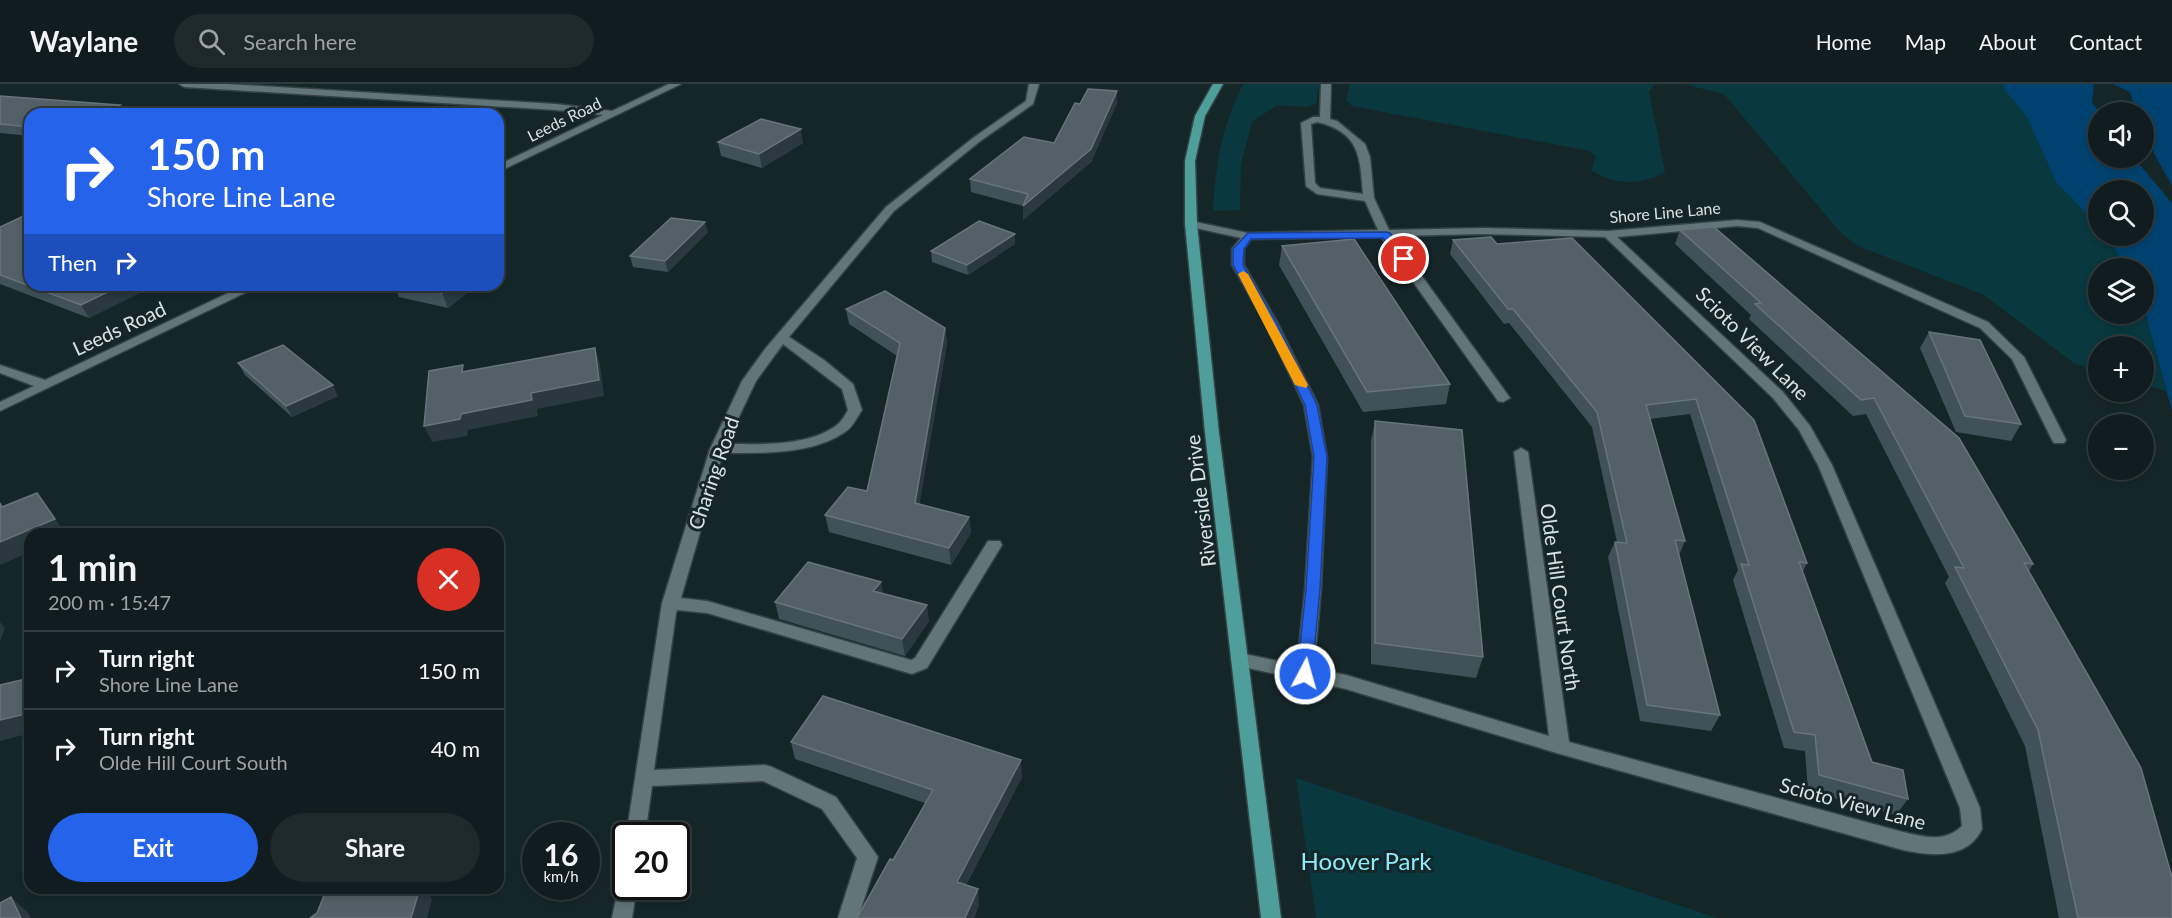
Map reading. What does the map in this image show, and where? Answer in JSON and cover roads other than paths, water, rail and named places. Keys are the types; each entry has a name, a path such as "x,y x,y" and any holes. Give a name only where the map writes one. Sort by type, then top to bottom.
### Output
{"main road":[{"name":"Riverside Drive","path":"1218,84 1200,116 1190,161 1191,224 1271,918"}],"street":[{"path":"184,84 556,107 614,114"},
{"name":"Leeds Road","path":"504,166 676,84"},
{"name":"Charing Road","path":"637,822 670,603 717,449 749,381 890,209 976,140 1030,102 1034,84"},
{"path":"1325,120 1326,84"},
{"path":"1369,198 1317,191 1310,184 1306,123 1325,120 1334,123 1360,144 1365,157 1369,198 1386,235 1503,398"},
{"name":"Shore Line Lane","path":"1191,224 1248,236 1386,235 1483,231 1608,234 1737,222 1760,225 1984,326 2018,357 2059,440"},
{"name":"Scioto View Lane","path":"1240,660 1346,682 1560,747 1933,848 1959,843 1972,829 1970,808 1825,465 1804,429 1778,395 1608,234"},
{"path":"1248,236 1238,249 1238,265 1270,322 1311,405 1320,457 1313,589 1305,674"},
{"name":"Leeds Road","path":"0,407 242,291"},
{"path":"717,449 778,447 807,441 842,428 855,410 848,387 819,363 782,338"},
{"path":"0,369 45,385"},
{"name":"Olde Hill Court North","path":"1521,452 1560,747"},
{"path":"670,603 707,607 912,667 921,663 994,544"},
{"path":"644,778 765,773 829,803 868,857 848,918"},
{"path":"622,918 625,900"}],"water":[{"path":"2003,84 2094,84 2092,102 2088,102 2088,168 2142,168 2153,180 2088,180 2088,216 2056,182 2027,117 2004,89"},
{"path":"2113,84 2172,84 2172,186 2154,153 2154,102 2133,102 2130,92"},
{"path":"2154,182 2172,203 2172,411 2154,345 2154,336 2151,336 2148,324 2154,324 2154,258 2120,258 2113,246 2154,246"}],"park label":[{"name":"Hoover Park","path":"1366,860"}]}
